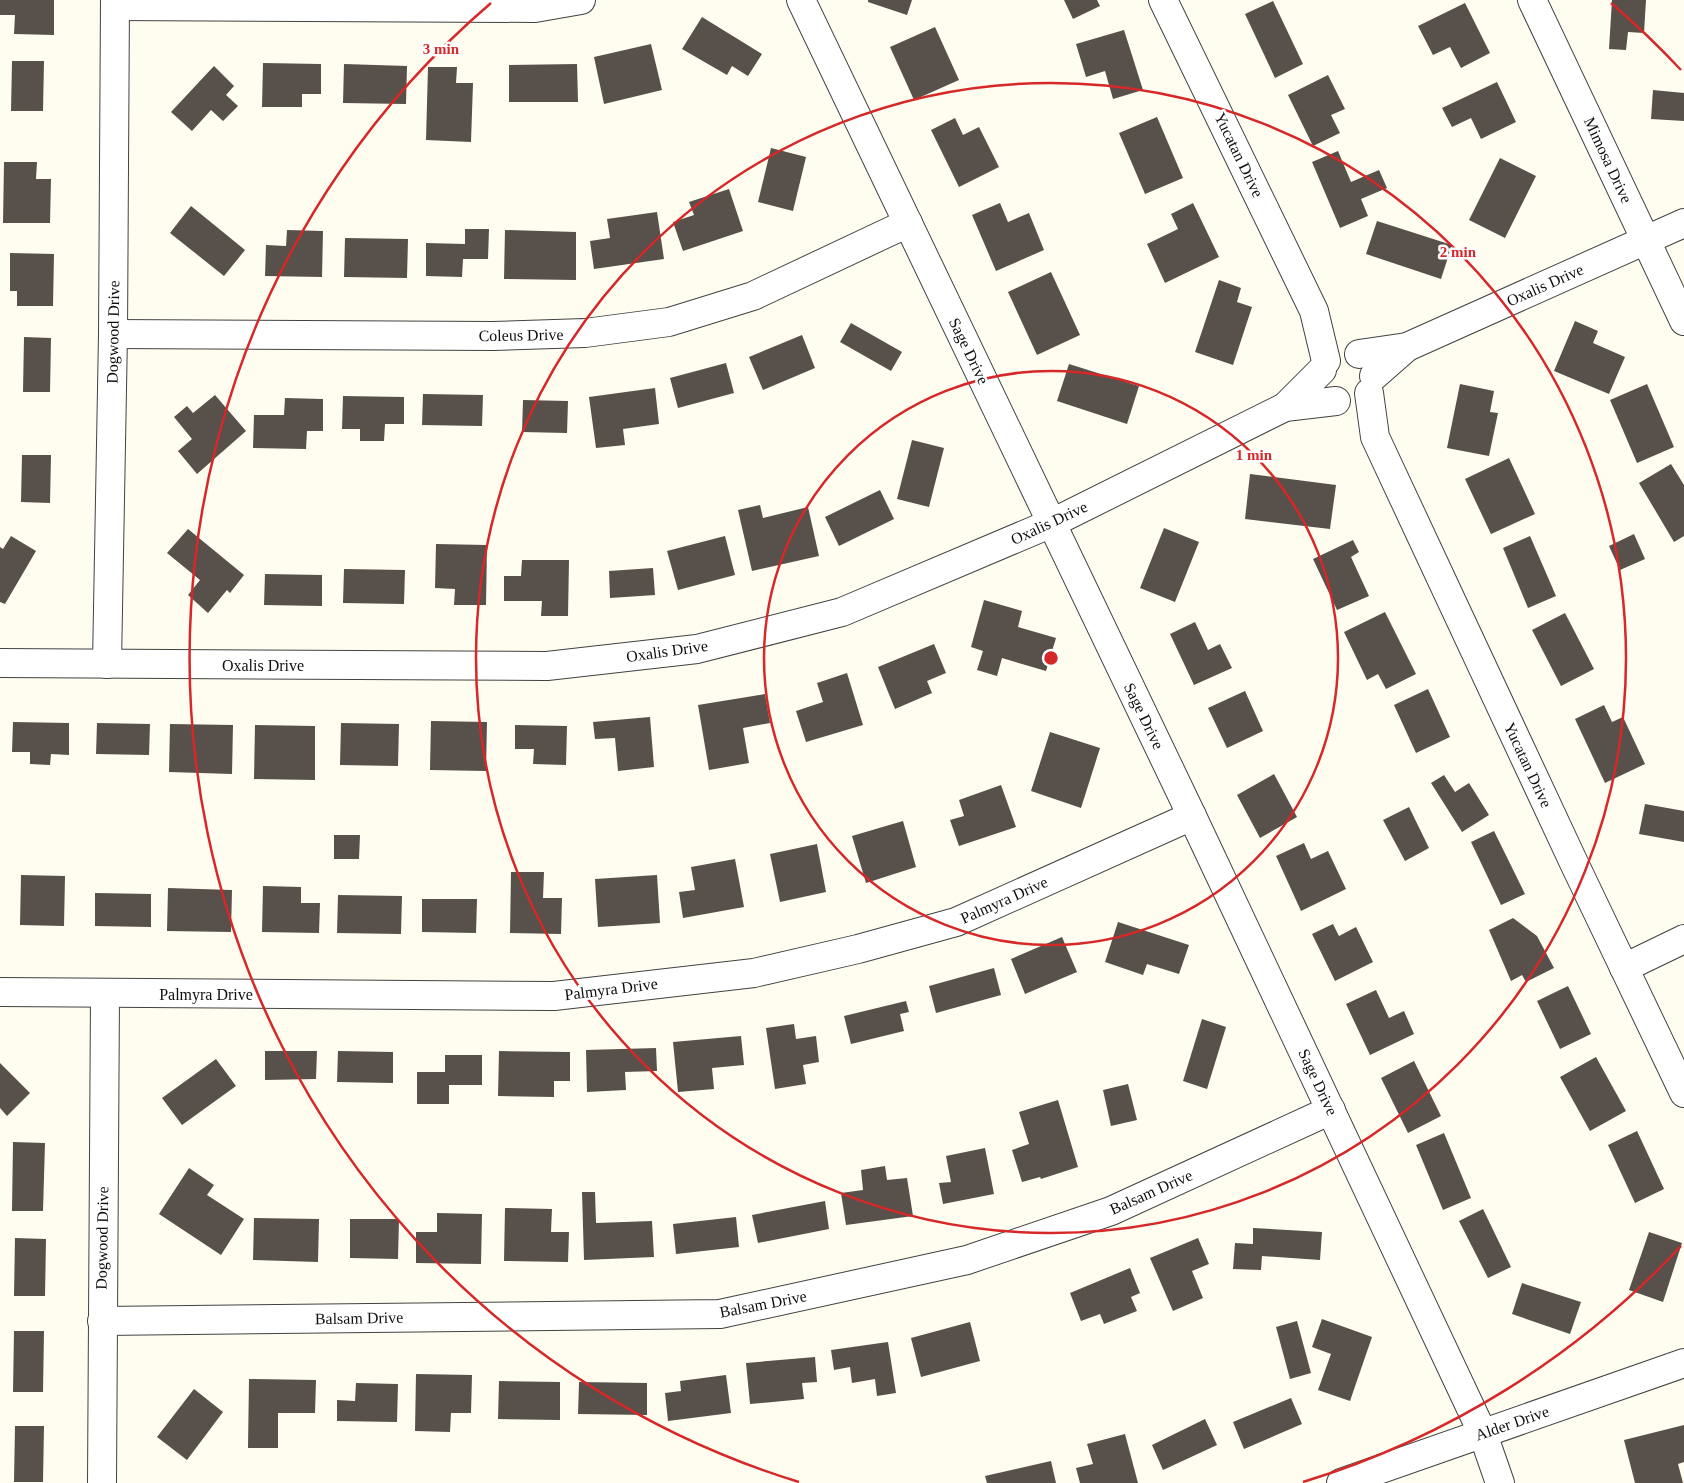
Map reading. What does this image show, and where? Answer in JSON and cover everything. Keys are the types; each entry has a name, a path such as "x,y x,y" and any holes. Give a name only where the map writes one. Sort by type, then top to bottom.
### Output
{"street":[{"path":"116,3 535,8 581,0"},
{"name":"Sage Drive","path":"801,0 1331,1110 1483,1434 1500,1483"},
{"name":"Yucatan Drive","path":"1163,0 1314,311 1348,376 1684,1093"},
{"name":"Mimosa Drive","path":"1532,0 1684,321"},
{"name":"Dogwood Drive","path":"107,664 113,334 116,3"},
{"name":"Coleus Drive","path":"113,334 493,336 585,333 669,322 753,296 908,223"},
{"name":"Oxalis Drive","path":"0,663 547,666 697,649 842,612 1052,523 1407,347 1684,223"},
{"name":"Palmyra Drive","path":"0,992 554,996 754,973 858,949 956,922 1192,816"},
{"path":"1624,968 1684,939"},
{"name":"Dogwood Drive","path":"102,1483 105,994"},
{"name":"Balsam Drive","path":"102,1321 720,1314 967,1260 985,1254 1111,1211 1331,1110"},
{"name":"Alder Drive","path":"1341,1483 1684,1363"}],"building":[{"path":"0,0 54,0 54,35 14,34 15,15 0,15"},
{"path":"868,0 912,0 907,15 868,2"},
{"path":"1064,0 1097,0 1100,6 1073,19"},
{"path":"1612,0 1646,0 1644,33 1628,32 1626,50 1609,49"},
{"path":"1273,1 1303,64 1275,78 1245,14"},
{"path":"1465,3 1490,53 1461,68 1450,47 1433,55 1418,26"},
{"path":"702,17 762,54 748,76 732,66 727,75 682,49"},
{"path":"935,27 959,80 914,100 890,47"},
{"path":"1124,30 1143,90 1113,99 1105,71 1086,77 1076,44"},
{"path":"651,44 662,90 604,104 594,57"},
{"path":"12,61 44,61 43,111 11,111"},
{"path":"263,63 321,64 321,94 302,94 302,107 262,107"},
{"path":"344,64 407,66 406,104 343,103"},
{"path":"577,64 578,102 509,102 509,65"},
{"path":"214,66 234,86 226,95 238,106 223,121 211,110 192,131 171,112"},
{"path":"428,67 457,67 456,83 473,83 471,142 426,140"},
{"path":"1328,75 1345,109 1331,115 1340,133 1313,146 1288,95"},
{"path":"1497,82 1516,122 1481,139 1471,118 1452,127 1442,108"},
{"path":"1653,90 1684,93 1684,121 1651,119"},
{"path":"1157,117 1183,178 1145,194 1119,133"},
{"path":"955,118 963,135 979,127 999,167 959,187 931,130"},
{"path":"771,148 806,157 793,211 758,202"},
{"path":"1338,151 1351,182 1379,170 1387,188 1361,199 1368,216 1340,228 1312,162"},
{"path":"1500,158 1536,176 1505,238 1469,220"},
{"path":"4,162 37,162 36,179 51,179 50,223 3,223"},
{"path":"729,189 743,231 683,251 673,222 694,215 689,202"},
{"path":"1000,203 1008,222 1029,213 1044,250 996,271 972,215"},
{"path":"1193,203 1219,257 1165,283 1147,244 1178,229 1171,214"},
{"path":"191,206 245,250 224,276 170,233"},
{"path":"657,212 664,259 594,269 590,241 610,238 607,219"},
{"path":"1377,221 1452,245 1441,279 1366,254"},
{"path":"465,229 489,229 488,259 463,259 462,277 426,276 426,243 465,244"},
{"path":"287,230 323,231 322,277 265,276 266,245 286,246"},
{"path":"505,230 576,232 576,280 504,279"},
{"path":"345,238 408,239 407,278 344,277"},
{"path":"10,253 54,254 53,306 17,306 17,291 10,291"},
{"path":"1051,272 1080,335 1037,355 1008,292"},
{"path":"1219,280 1241,288 1237,302 1252,307 1233,365 1195,352"},
{"path":"1575,321 1598,331 1593,343 1625,357 1609,394 1554,371"},
{"path":"851,323 902,352 891,371 840,342"},
{"path":"802,335 815,368 763,390 749,357"},
{"path":"24,337 51,338 50,392 23,392"},
{"path":"726,363 734,393 678,408 670,378"},
{"path":"1069,364 1139,386 1127,424 1057,401"},
{"path":"1460,384 1494,391 1490,412 1498,413 1489,456 1447,448"},
{"path":"1647,384 1674,447 1637,463 1610,400"},
{"path":"655,388 659,424 623,429 625,445 596,448 589,397"},
{"path":"423,394 483,395 482,426 422,425"},
{"path":"215,395 246,431 197,474 178,451 192,439 174,417 187,406 193,413"},
{"path":"343,396 404,397 404,424 385,424 384,441 360,441 360,429 342,429"},
{"path":"285,398 323,399 323,431 307,431 306,449 253,448 254,415 284,415"},
{"path":"523,400 568,401 567,433 522,432"},
{"path":"912,440 944,448 929,507 897,499"},
{"path":"22,455 51,455 50,503 21,502"},
{"path":"1509,458 1535,514 1491,534 1465,479"},
{"path":"1671,464 1684,485 1684,536 1674,542 1639,483"},
{"path":"1250,474 1336,485 1330,529 1245,519"},
{"path":"880,490 894,519 839,546 825,517"},
{"path":"760,505 763,518 808,507 819,556 752,571 738,510"},
{"path":"1164,528 1199,542 1175,602 1140,588"},
{"path":"188,529 244,575 230,593 227,590 208,613 188,595 200,580 167,553"},
{"path":"1634,534 1645,559 1620,570 1609,546"},
{"path":"11,536 36,551 5,604 0,602 0,547 3,549"},
{"path":"725,536 735,575 678,590 667,551"},
{"path":"1530,536 1556,596 1528,608 1503,548"},
{"path":"1353,540 1359,552 1351,557 1369,596 1337,610 1313,559"},
{"path":"436,544 487,545 486,605 454,605 455,589 435,588"},
{"path":"522,560 569,560 568,616 541,616 542,601 504,601 504,576 521,576"},
{"path":"653,568 655,595 610,598 609,571"},
{"path":"344,569 405,570 404,604 343,603"},
{"path":"265,574 322,575 322,606 264,605"},
{"path":"984,600 1022,611 1018,627 1056,638 1046,671 1002,658 997,676 977,670 983,651 971,647"},
{"path":"1385,612 1416,674 1386,689 1378,674 1367,680 1344,632"},
{"path":"1565,613 1594,669 1561,686 1532,630"},
{"path":"1195,622 1208,650 1220,644 1232,668 1194,685 1170,634"},
{"path":"934,644 946,673 927,681 932,693 895,709 878,667"},
{"path":"847,673 863,725 806,742 796,711 823,702 817,683"},
{"path":"1428,689 1450,737 1416,753 1394,705"},
{"path":"1245,691 1263,731 1227,748 1208,708"},
{"path":"765,694 770,723 743,728 749,763 709,770 698,705"},
{"path":"1604,705 1612,722 1623,717 1645,764 1605,783 1575,719"},
{"path":"650,717 654,767 618,771 615,738 595,739 593,722"},
{"path":"431,721 487,722 486,771 430,770"},
{"path":"13,722 69,723 69,755 51,754 50,765 30,764 30,752 12,752"},
{"path":"97,723 150,724 149,755 96,754"},
{"path":"341,723 399,724 398,766 340,765"},
{"path":"170,724 233,725 232,774 169,772"},
{"path":"255,725 315,726 315,780 254,779"},
{"path":"515,725 567,726 566,765 533,764 534,749 515,749"},
{"path":"1050,732 1100,748 1081,808 1031,791"},
{"path":"1274,774 1297,817 1260,838 1237,795"},
{"path":"1444,775 1455,792 1469,783 1489,815 1462,832 1431,783"},
{"path":"1001,785 1016,827 959,846 950,820 964,816 959,800"},
{"path":"1645,804 1684,811 1684,842 1639,834"},
{"path":"1409,807 1429,848 1405,861 1383,820"},
{"path":"903,821 916,867 866,883 852,836"},
{"path":"1494,831 1525,894 1501,905 1471,842"},
{"path":"334,835 360,835 359,859 334,859"},
{"path":"1304,843 1311,859 1328,851 1346,889 1301,911 1276,856"},
{"path":"817,844 826,892 780,902 770,854"},
{"path":"735,859 744,907 683,918 679,892 695,890 691,867"},
{"path":"511,872 544,872 543,898 562,898 561,934 510,933"},
{"path":"21,875 65,876 64,926 20,925"},
{"path":"657,875 660,923 598,927 595,879"},
{"path":"263,886 301,887 301,903 320,903 319,933 262,932"},
{"path":"168,888 232,890 231,932 167,931"},
{"path":"95,893 151,894 151,927 95,926"},
{"path":"338,895 402,896 401,934 337,933"},
{"path":"422,899 477,899 476,933 422,932"},
{"path":"1513,918 1537,936 1554,968 1526,982 1522,975 1511,981 1489,930"},
{"path":"1118,922 1189,945 1179,974 1147,964 1143,975 1105,962"},
{"path":"1333,924 1339,936 1356,927 1373,962 1335,981 1312,934"},
{"path":"1062,937 1077,972 1025,994 1011,959"},
{"path":"994,968 1001,995 936,1013 929,986"},
{"path":"1568,986 1591,1034 1560,1049 1537,1001"},
{"path":"1376,990 1389,1018 1404,1011 1414,1034 1370,1055 1346,1004"},
{"path":"906,1001 909,1012 900,1014 904,1031 851,1044 844,1016"},
{"path":"1202,1019 1226,1027 1207,1089 1183,1081"},
{"path":"794,1024 796,1039 816,1036 819,1062 803,1065 806,1084 775,1089 766,1028"},
{"path":"741,1036 744,1065 712,1068 714,1089 678,1092 673,1042"},
{"path":"656,1048 657,1071 625,1072 626,1090 587,1092 586,1050"},
{"path":"265,1051 317,1051 316,1079 265,1080"},
{"path":"338,1051 393,1052 393,1083 337,1082"},
{"path":"499,1051 570,1052 570,1081 554,1081 554,1097 498,1096"},
{"path":"445,1055 482,1055 482,1085 449,1085 449,1104 417,1104 417,1072 445,1072"},
{"path":"1596,1057 1626,1111 1590,1131 1560,1077"},
{"path":"216,1059 236,1086 182,1125 162,1098"},
{"path":"1414,1061 1441,1116 1408,1133 1381,1078"},
{"path":"0,1063 30,1093 7,1116 0,1108"},
{"path":"1128,1084 1137,1120 1111,1126 1103,1090"},
{"path":"1058,1100 1078,1167 1041,1179 1040,1177 1022,1182 1012,1150 1029,1144 1019,1112"},
{"path":"1637,1131 1664,1189 1635,1203 1608,1145"},
{"path":"1444,1133 1471,1198 1443,1210 1416,1145"},
{"path":"13,1142 45,1143 43,1211 12,1211"},
{"path":"985,1148 994,1194 943,1204 939,1183 951,1182 946,1156"},
{"path":"885,1166 887,1180 907,1178 913,1216 846,1225 841,1193 863,1190 861,1170"},
{"path":"189,1168 214,1185 207,1195 244,1219 221,1255 159,1214"},
{"path":"582,1192 595,1192 596,1223 652,1221 654,1257 584,1260"},
{"path":"825,1201 829,1229 758,1243 752,1215"},
{"path":"505,1208 552,1209 551,1232 569,1232 568,1262 504,1261"},
{"path":"1483,1209 1511,1267 1488,1278 1459,1221"},
{"path":"437,1213 482,1214 481,1264 416,1263 416,1232 437,1232"},
{"path":"736,1217 739,1247 676,1254 673,1224"},
{"path":"254,1218 319,1219 318,1262 253,1260"},
{"path":"350,1219 399,1219 398,1259 350,1258"},
{"path":"1253,1228 1322,1232 1320,1260 1262,1256 1261,1270 1233,1269 1235,1243 1253,1244"},
{"path":"1649,1232 1682,1243 1663,1302 1629,1290"},
{"path":"15,1238 46,1239 45,1296 14,1296"},
{"path":"1198,1238 1209,1264 1192,1271 1203,1298 1173,1311 1150,1258"},
{"path":"1130,1268 1140,1293 1131,1297 1137,1311 1104,1324 1100,1314 1081,1321 1070,1293"},
{"path":"1522,1283 1581,1302 1570,1334 1512,1314"},
{"path":"1322,1319 1372,1337 1350,1401 1318,1390 1331,1354 1312,1347"},
{"path":"1297,1321 1311,1373 1290,1379 1276,1327"},
{"path":"970,1322 980,1361 921,1377 911,1338"},
{"path":"14,1331 44,1331 43,1392 13,1392"},
{"path":"888,1342 896,1393 877,1396 875,1379 852,1383 850,1367 834,1370 831,1350"},
{"path":"815,1357 817,1382 802,1383 804,1399 750,1404 746,1363"},
{"path":"416,1374 472,1375 471,1413 451,1413 450,1432 415,1431"},
{"path":"726,1375 731,1413 668,1421 665,1393 681,1391 680,1381"},
{"path":"249,1379 316,1380 315,1413 278,1413 278,1448 248,1448"},
{"path":"499,1381 560,1382 560,1420 498,1419"},
{"path":"579,1382 647,1383 647,1415 578,1414"},
{"path":"356,1383 398,1384 397,1422 337,1421 337,1400 355,1401"},
{"path":"194,1389 223,1412 187,1460 157,1437"},
{"path":"1291,1398 1302,1424 1244,1449 1233,1422"},
{"path":"1205,1419 1217,1445 1163,1470 1152,1445"},
{"path":"1684,1425 1684,1462 1678,1464 1683,1483 1635,1483 1624,1440"},
{"path":"15,1426 44,1426 43,1482 14,1482"},
{"path":"1125,1434 1138,1483 1080,1483 1076,1468 1093,1464 1087,1444"},
{"path":"1051,1461 1056,1483 987,1483 985,1476"}]}
